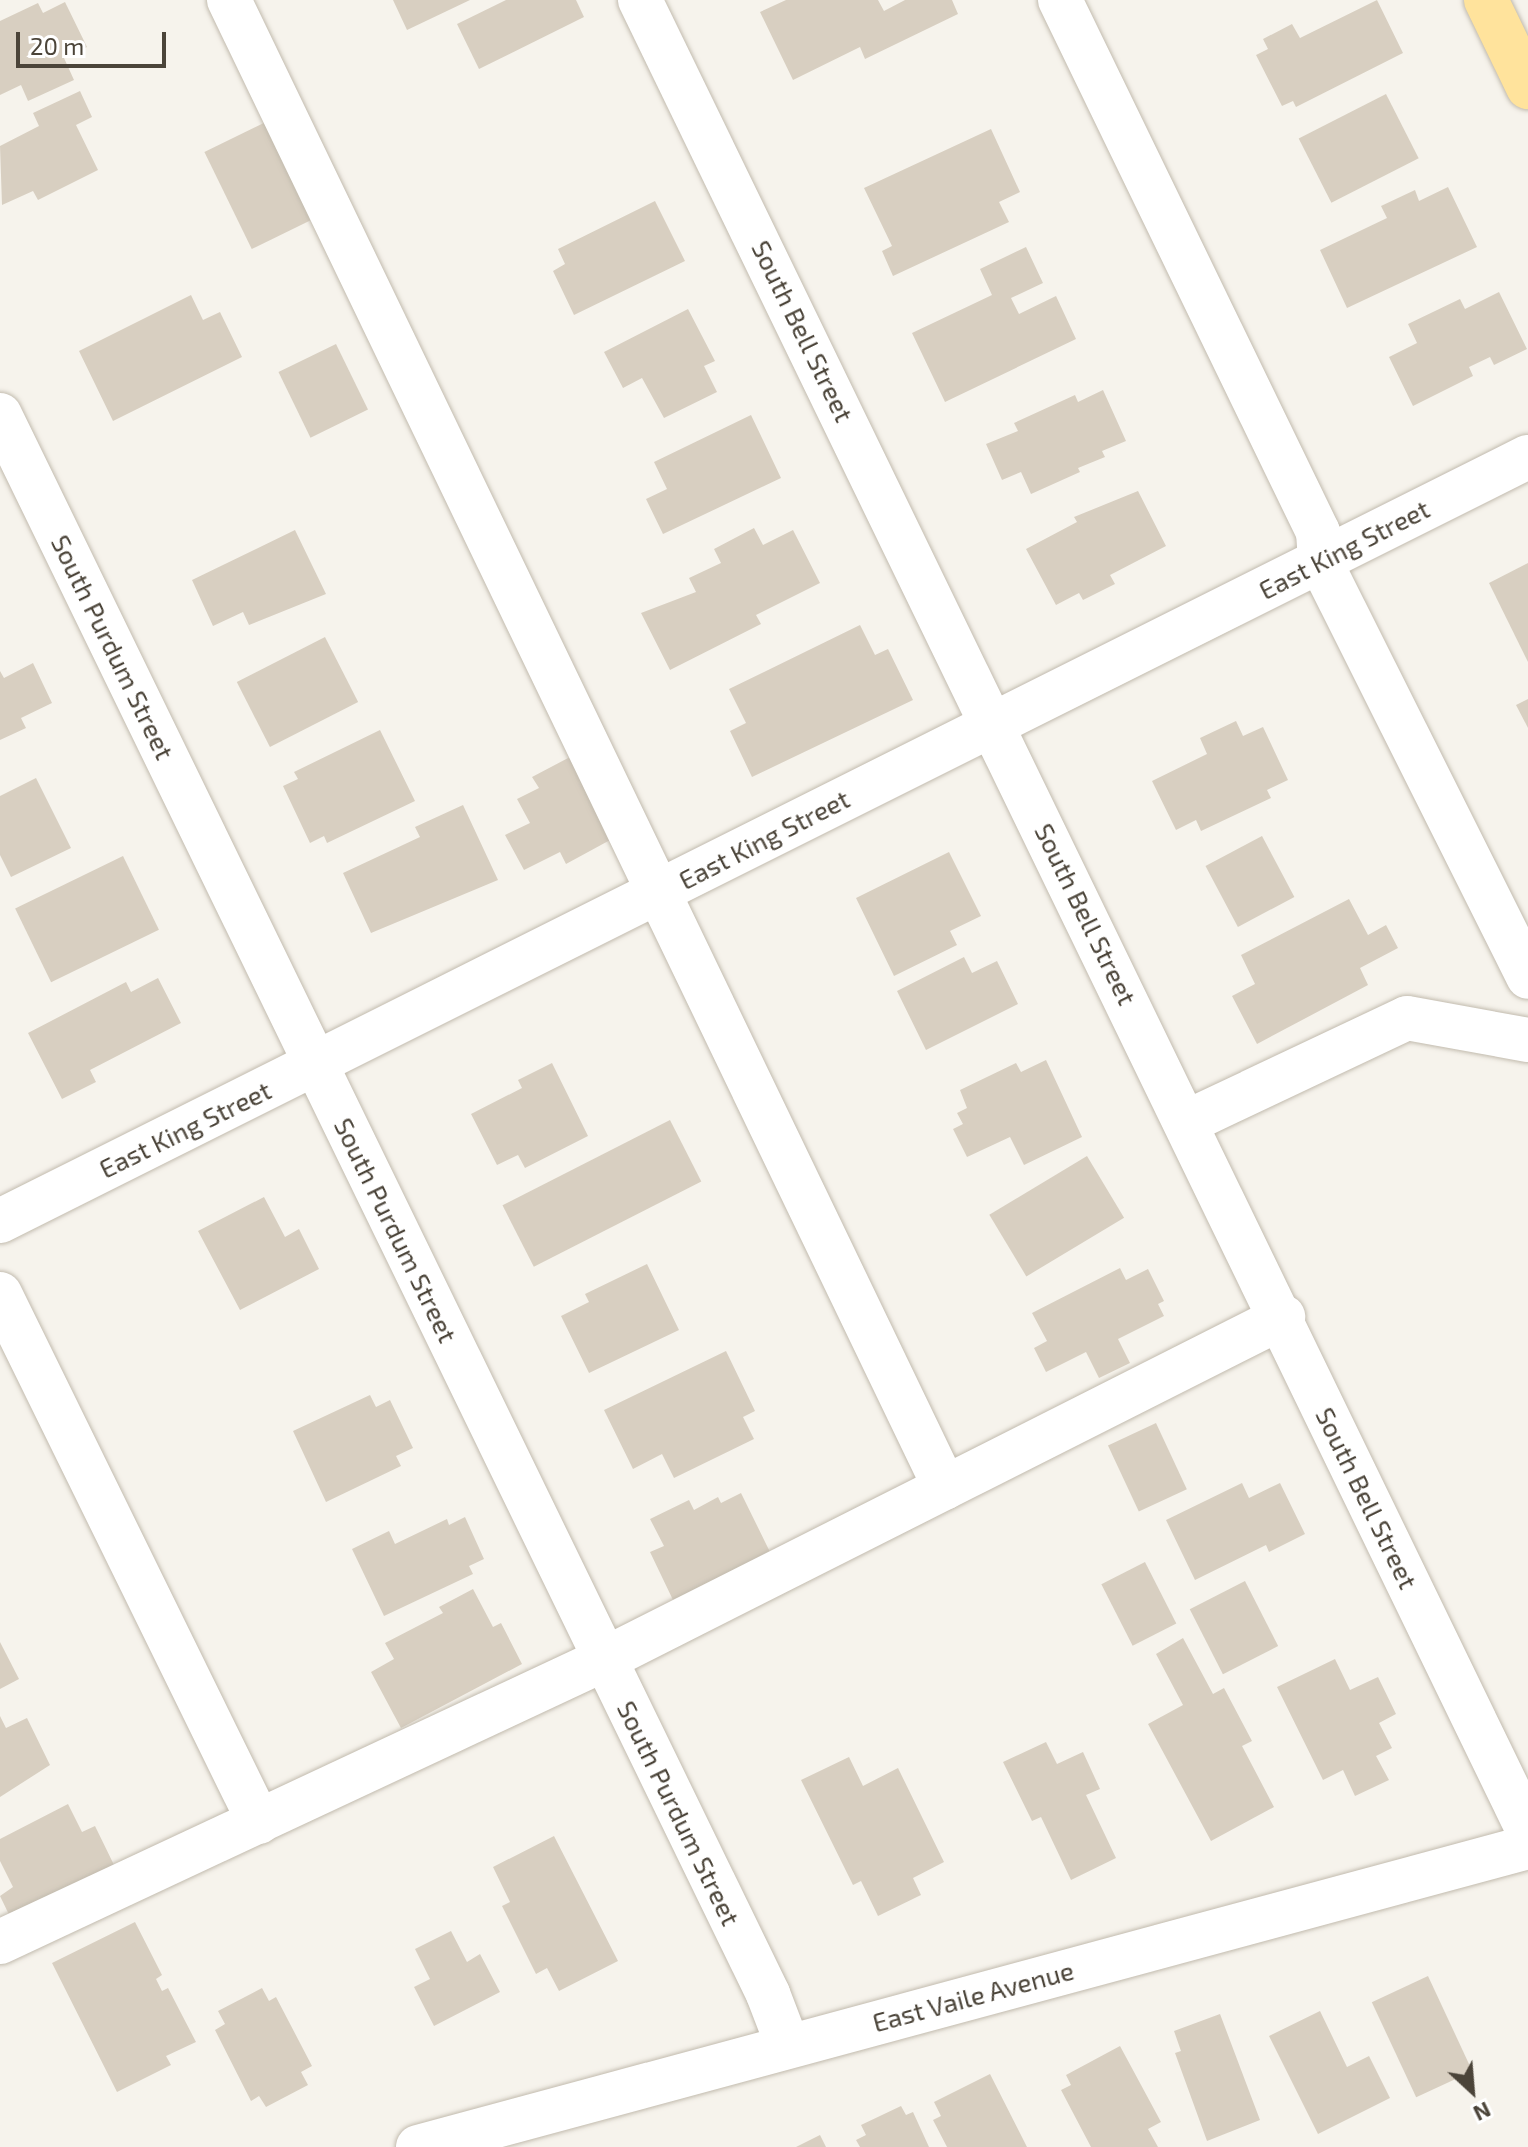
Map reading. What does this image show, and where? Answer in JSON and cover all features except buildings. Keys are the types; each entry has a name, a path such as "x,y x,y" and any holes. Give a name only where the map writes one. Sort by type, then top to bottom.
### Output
{"main road":[{"path":"1486,0 1528,87"}],"street":[{"path":"229,0 945,1488"},
{"name":"South Bell Street","path":"640,0 1283,1317 1528,1830"},
{"path":"1060,0 1318,532 1320,561 1528,977"},
{"name":"South Purdum Street","path":"0,415 317,1063 788,2046"},
{"name":"East King Street","path":"0,1221 1528,457"},
{"path":"1187,1122 1407,1018 1528,1040"},
{"path":"0,1294 259,1822"},
{"path":"0,1942 603,1660 1283,1317"},
{"name":"East Vaile Avenue","path":"418,2147 1528,1847"}]}
